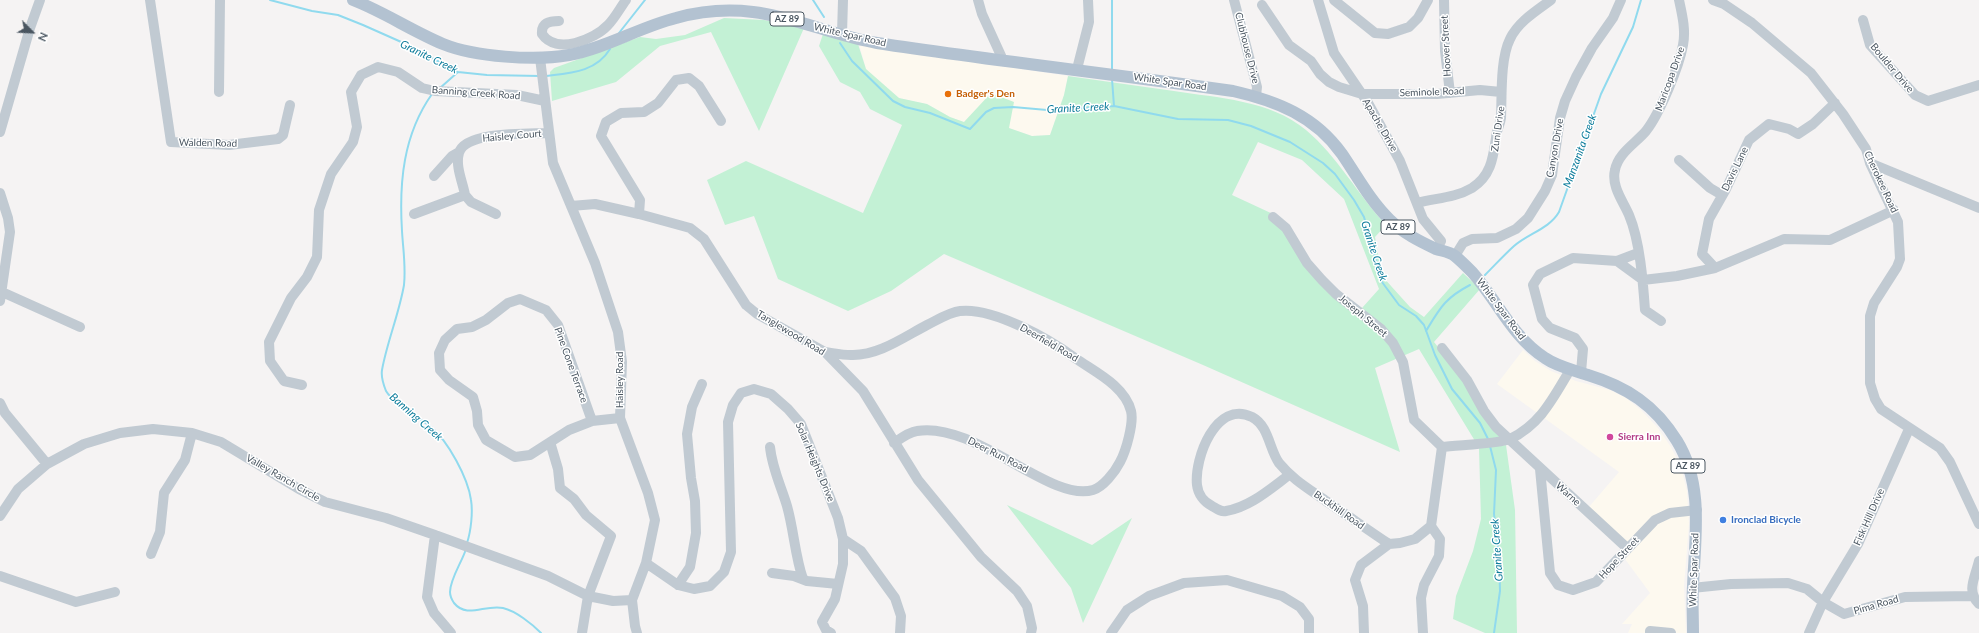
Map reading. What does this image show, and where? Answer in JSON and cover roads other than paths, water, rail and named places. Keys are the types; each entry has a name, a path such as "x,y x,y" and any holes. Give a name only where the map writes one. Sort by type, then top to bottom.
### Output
{"main road":[{"name":"White Spar Road","path":"353,0 368,6 444,45 498,56 540,58 570,55 608,44 675,18 706,12 753,12 780,17 874,42 1233,91 1256,96 1286,107 1315,124 1328,136 1373,200 1390,220 1410,237 1455,256 1486,288 1520,338 1544,358 1575,371 1603,379 1633,393 1656,412 1677,441 1687,463 1697,510 1692,588 1693,633"}],"street":[{"path":"0,132 30,28 40,0"},
{"name":"Walden Road","path":"150,0 171,142 229,145 278,139 283,135 290,105"},
{"path":"219,92 220,0"},
{"path":"559,21 551,21 545,24 542,29 542,34 552,43 564,44 591,38 607,25 626,0"},
{"path":"842,34 843,0"},
{"path":"978,0 982,14 1004,60"},
{"path":"1077,69 1088,22 1088,0"},
{"name":"Clubhouse Drive","path":"1234,0 1257,87 1256,96"},
{"name":"Apache Drive","path":"1318,0 1334,53 1362,94 1400,161 1423,219 1440,241 1437,249"},
{"path":"1334,0 1374,33 1388,34 1409,27 1418,18 1428,0"},
{"name":"Hoover Street","path":"1444,0 1445,51 1450,93"},
{"name":"Zuni Drive","path":"1417,203 1445,199 1465,192 1473,188 1487,176 1493,159 1496,136 1501,120 1504,62 1510,40 1521,24 1551,0"},
{"name":"Canyon Drive","path":"1455,256 1463,243 1472,239 1497,238 1516,229 1532,214 1552,175 1560,118 1565,101 1592,48 1613,18 1621,0"},
{"name":"Maricopa Drive","path":"1661,321 1645,310 1643,280 1636,232 1615,186 1614,170 1625,150 1647,130 1662,104 1683,44 1684,24 1679,0"},
{"name":"Cherokee Road","path":"1720,1 1752,23 1811,73 1835,103 1866,149 1870,163 1894,210 1898,222 1900,259 1897,267 1874,303 1870,316 1870,383 1875,399 1881,409 1909,429 1940,448 1950,462 1979,524"},
{"name":"Seminole Road","path":"1262,5 1289,45 1311,61 1320,74 1329,82 1339,87 1362,94 1450,93 1480,90 1502,92"},
{"name":"Boulder Drive","path":"1863,20 1870,45 1914,95 1928,101 1979,85"},
{"name":"Haisley Road","path":"540,58 548,132 553,162 595,263 618,332 622,362 620,418 648,493 655,520 646,563 632,600 637,633"},
{"name":"Banning Creek Road","path":"302,385 284,381 270,361 269,342 291,298 307,277 317,257 319,210 331,174 354,142 357,127 350,92 361,75 378,67 398,72 422,88 435,92 517,95 545,100"},
{"path":"639,214 640,200 601,136 606,122 621,113 644,112 658,103 676,80 690,78 699,86 721,121"},
{"name":"Davis Lane","path":"1715,268 1702,254 1702,247 1709,219 1749,140 1769,124 1789,129 1798,134 1813,124 1835,103"},
{"name":"Haisley Court","path":"434,176 452,156 459,152 465,145 474,140 492,136 548,132"},
{"path":"459,152 460,173 466,195 471,202 496,214"},
{"path":"1678,160 1710,188 1722,195"},
{"path":"1870,163 1979,208"},
{"path":"0,193 8,218 10,232 1,297 80,327"},
{"path":"414,214 466,195"},
{"name":"Tanglewood Road","path":"571,206 595,204 639,214 690,228 704,239 746,305 757,314 825,352 863,391 918,480 976,551 1017,591 1027,606 1032,628 1031,633"},
{"path":"1617,261 1643,280 1678,276 1715,268 1784,239 1830,240 1894,210"},
{"name":"Joseph Street","path":"1273,217 1286,228 1307,263 1322,280 1336,294 1380,329 1393,343 1403,362 1414,420 1442,447"},
{"path":"1423,633 1421,598 1424,585 1439,556 1440,539 1431,526 1442,447 1509,439 1536,420 1547,409 1575,371 1583,349 1575,338 1550,328 1542,319 1533,285 1540,274 1572,258 1617,261 1638,253"},
{"name":"Pine Cone Terrace","path":"550,442 530,455 515,457 486,440 478,425 477,411 473,396 449,380 440,370 440,354 445,340 457,329 472,327 486,320 508,303 520,299 546,310 558,325 592,421"},
{"name":"Deerfield Road","path":"825,352 852,356 876,351 936,320 960,311 982,312 1024,327 1078,360 1117,388 1128,402 1133,419 1122,460 1101,485"},
{"name":"Warne","path":"1442,348 1467,380 1484,411 1496,427 1627,548"},
{"path":"678,585 690,567 696,532 695,501 691,478 687,434 692,407 702,384"},
{"name":"Solar Heights Drive","path":"646,563 678,585 694,590 710,586 724,572 730,552 728,422 733,405 741,393 754,389 771,394 788,409 801,424 838,518 843,539 843,564 835,599 822,622 826,630 831,633"},
{"path":"0,403 5,413 47,464"},
{"name":"Buckhill Road","path":"1289,475 1265,493 1243,506 1225,511 1208,504 1201,497 1197,484 1200,462 1210,432 1228,416 1238,414 1252,417 1262,426 1269,439 1273,454 1289,475 1389,544"},
{"path":"582,633 588,596 611,536 586,515 574,499 560,488 558,469 550,442 569,430 592,421 620,418"},
{"name":"Valley Ranch Circle","path":"0,516 18,489 47,464 84,444 120,433 153,429 192,433 221,442 299,489 325,502 386,518 435,535 548,576 588,596 613,601 632,600"},
{"name":"Fisk Hill Drive","path":"1809,633 1823,602 1858,544 1909,429"},
{"name":"Deer Run Road","path":"894,443 906,435 917,431 942,431 980,445 1059,486 1077,490 1092,490 1101,485"},
{"path":"151,554 160,532 164,493 185,460 192,433"},
{"path":"770,447 772,463 787,507 798,565 803,579"},
{"name":"Hope Street","path":"1540,469 1550,573 1558,585 1573,590 1596,582 1655,520 1670,513 1697,510"},
{"path":"1364,633 1363,606 1355,580 1361,566 1389,544 1415,539 1431,526"},
{"path":"435,535 427,597 434,613 451,633"},
{"path":"843,539 860,551 895,598 901,616 900,633"},
{"path":"1976,600 1970,592 1979,561"},
{"path":"772,573 838,584"},
{"path":"0,576 76,602 115,592"},
{"path":"1111,633 1127,610 1149,596 1184,583 1227,580 1282,596 1300,607 1309,618 1309,633"},
{"name":"Pima Road","path":"1692,588 1731,584 1788,584 1807,588 1823,602 1844,614 1905,597 1976,600"},
{"path":"1650,633 1650,631 1671,633"}],"waterway":[{"name":"Granite Creek","path":"270,0 312,11 338,15 408,45 458,72 487,75 540,76"},
{"name":"Granite Creek","path":"619,33 645,0"},
{"name":"Granite Creek","path":"813,0 824,17"},
{"path":"1112,0 1112,71"},
{"name":"Manzanita Creek","path":"1485,275 1514,246 1550,223 1559,212 1601,94 1633,27 1641,0"},
{"name":"Granite Creek","path":"840,43 852,61 893,101 905,107 930,113 970,129 986,112 994,108 1013,107 1047,110 1114,106 1178,119 1228,120 1251,126 1290,142 1323,163 1335,174 1354,200 1364,217 1382,282 1399,305 1416,316 1424,325 1435,355 1452,389 1480,423 1488,439"},
{"name":"Granite Creek","path":"546,76 565,74 590,67 604,57 610,49"},
{"name":"Banning Creek","path":"440,88 458,72"},
{"path":"1112,79 1114,106"},
{"name":"Banning Creek","path":"432,94 422,110 415,126 405,160 401,195 405,278 399,307 384,359 382,375 386,391 390,396 437,433 450,450 462,471 469,491 472,510 470,533 467,543"},
{"name":"Manzanita Creek","path":"1426,331 1444,304 1455,294 1470,285"},
{"name":"Granite Creek","path":"1490,446 1496,470 1494,514 1499,555 1500,591 1494,633"},
{"name":"Banning Creek","path":"466,549 454,576 451,587 450,595 454,603 459,608 470,611 496,607 503,608 524,618 541,633"}],"place":[{"name":"Badger's Den","path":"948,94"},
{"name":"Sierra Inn","path":"1610,437"},
{"name":"Ironclad Bicycle","path":"1723,520"}]}
